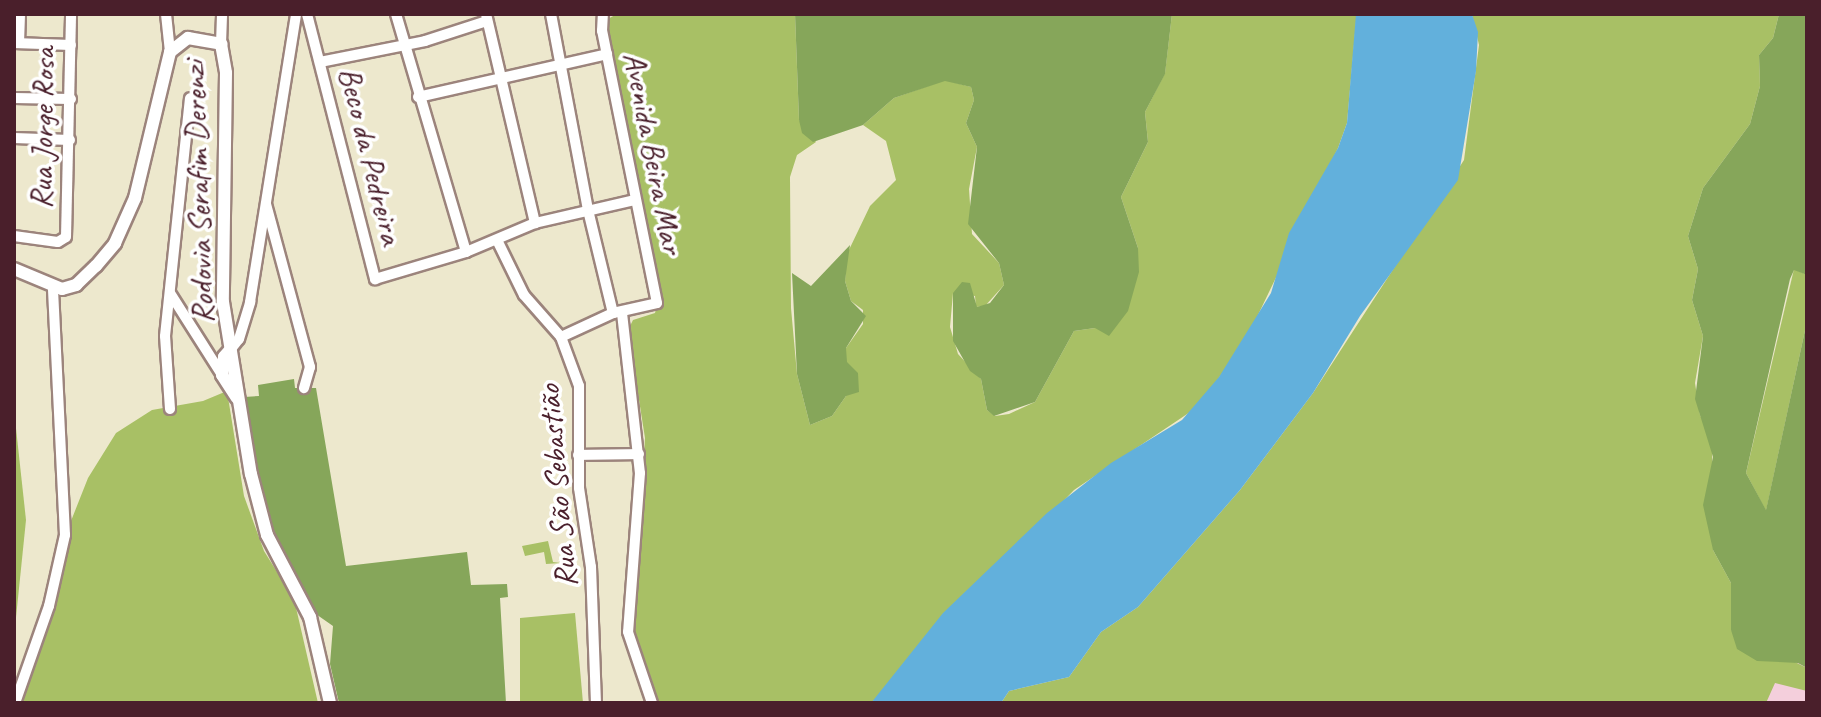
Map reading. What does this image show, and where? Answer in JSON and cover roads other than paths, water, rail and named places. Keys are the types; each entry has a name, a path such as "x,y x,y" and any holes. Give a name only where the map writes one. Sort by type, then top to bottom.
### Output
{"main road":[{"name":"Rodovia Serafim Derenzi","path":"53,288 76,285 96,266 128,218 170,52 188,38 221,44 226,73 221,264 227,353 239,400 256,505 310,617 330,703"},
{"path":"14,269 53,288"},
{"path":"227,353 222,375 239,400"}],"street":[{"path":"20,14 17,43 71,45"},
{"name":"Rua Jorge Rosa","path":"14,236 64,240 70,140 71,14"},
{"path":"166,14 170,52"},
{"path":"221,44 222,14"},
{"path":"204,345 227,353 239,339 250,302 264,198 296,14"},
{"name":"Beco da Pedreira","path":"307,14 375,279 466,252 535,223 635,200"},
{"path":"396,14 466,252"},
{"path":"551,14 593,234 618,313 639,454 628,632 652,703"},
{"name":"Avenida Beira Mar","path":"603,14 607,54 657,301 618,313"},
{"path":"320,62 403,43 486,18 535,223"},
{"path":"418,97 607,54"},
{"path":"14,98 71,99"},
{"path":"170,409 165,336 190,98"},
{"path":"14,138 70,140"},
{"path":"264,198 310,367 304,388"},
{"name":"Rua São Sebastião","path":"497,240 524,295 561,337 579,386 578,455 594,609 596,703"},
{"path":"15,703 54,591 65,535 53,288"},
{"path":"170,293 222,375"},
{"path":"561,337 618,313"},
{"path":"578,455 639,454"}],"water":[{"path":"1356,14 1472,14 1478,32 1476,71 1458,180 1360,316 1313,393 1240,490 1138,607 1101,632 1069,677 1009,691 1001,703 871,703 943,613 1047,513 1111,463 1182,420 1219,377 1271,293 1289,233 1338,148 1347,123"}]}
